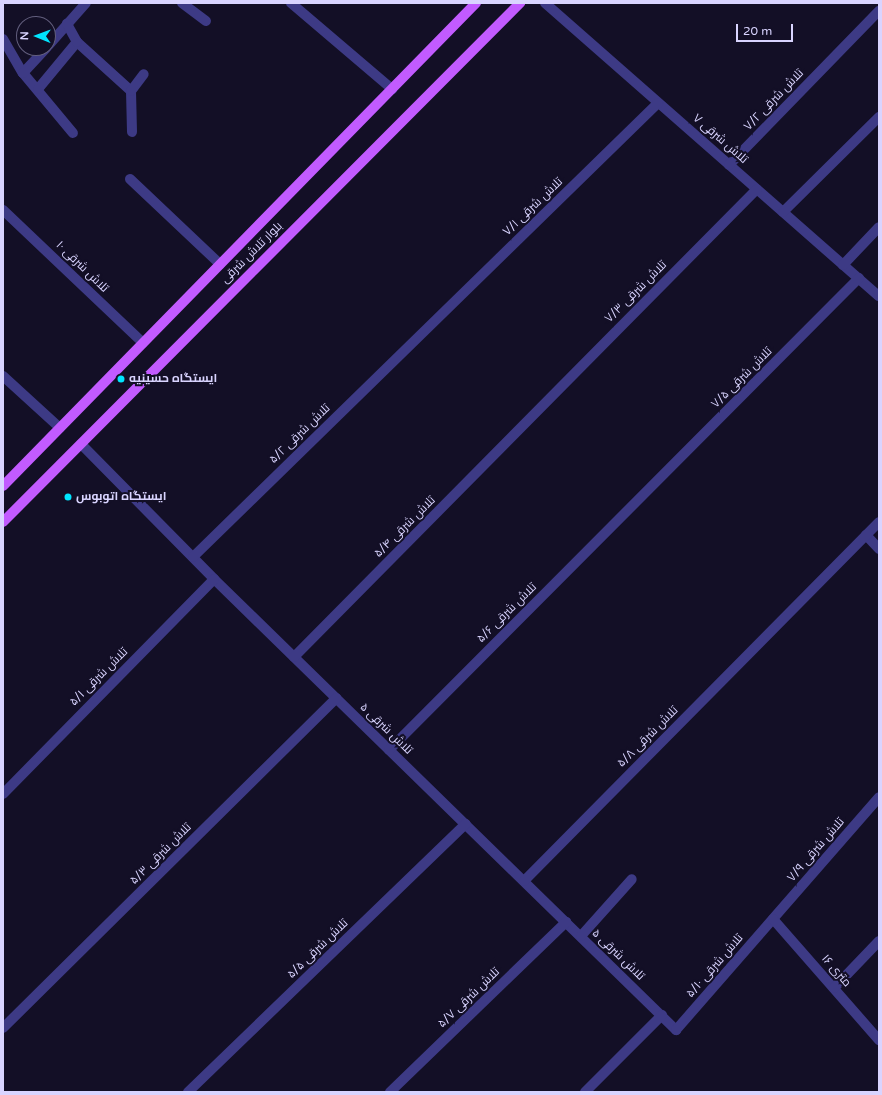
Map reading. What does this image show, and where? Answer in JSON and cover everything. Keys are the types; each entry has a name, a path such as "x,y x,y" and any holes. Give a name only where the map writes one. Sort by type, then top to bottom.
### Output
{"main road":[{"name":"بلوار تلاش شرقی","path":"3,486 476,3"},
{"name":"بلوار تلاش شرقی","path":"3,522 520,3"}],"street":[{"path":"56,37 86,3"},
{"path":"182,3 206,21"},
{"path":"291,3 392,89"},
{"name":"۷ تلاش شرقی","path":"544,3 879,296"},
{"name":"۷/۲ تلاش شرقی","path":"729,165 879,11"},
{"path":"67,24 77,42 131,91"},
{"path":"3,39 24,73 73,134"},
{"path":"38,89 77,42"},
{"path":"24,73 39,56"},
{"path":"132,132 131,91 144,74"},
{"name":"۷/۱ تلاش شرقی","path":"426,330 658,103"},
{"path":"783,212 879,117"},
{"path":"130,180 220,264"},
{"name":"۷/۳ تلاش شرقی","path":"534,414 757,189"},
{"name":"تلاش شرقی ۱۰","path":"3,210 143,343"},
{"path":"843,265 879,227"},
{"name":"۷/۵ تلاش شرقی","path":"643,495 859,278"},
{"name":"۵/۲ تلاش شرقی","path":"193,557 426,330"},
{"path":"3,376 60,428"},
{"name":"۵/۴ تلاش شرقی","path":"294,657 534,414"},
{"name":"۵ تلاش شرقی","path":"81,444 214,579 676,1030"},
{"name":"۵/۶ تلاش شرقی","path":"389,750 643,495"},
{"name":"۵/۸ تلاش شرقی","path":"524,881 879,522"},
{"path":"866,535 879,549"},
{"name":"۵/۱ تلاش شرقی","path":"3,794 214,579"},
{"name":"۵/۳ تلاش شرقی","path":"3,1028 336,698"},
{"name":"۷/۹ تلاش شرقی","path":"773,919 879,797"},
{"name":"۵/۵ تلاش شرقی","path":"188,1092 466,824"},
{"path":"581,936 632,879"},
{"name":"۱۶ متری","path":"773,919 879,1040"},
{"name":"۵/۱۰ تلاش شرقی","path":"676,1030 773,919"},
{"name":"۵/۷ تلاش شرقی","path":"390,1092 566,922"},
{"path":"834,988 879,941"},
{"path":"585,1092 662,1015"}],"place":[{"name":"ایستگاه حسینیه","path":"121,379"},
{"name":"ایستگاه اتوبوس","path":"68,497"}]}
